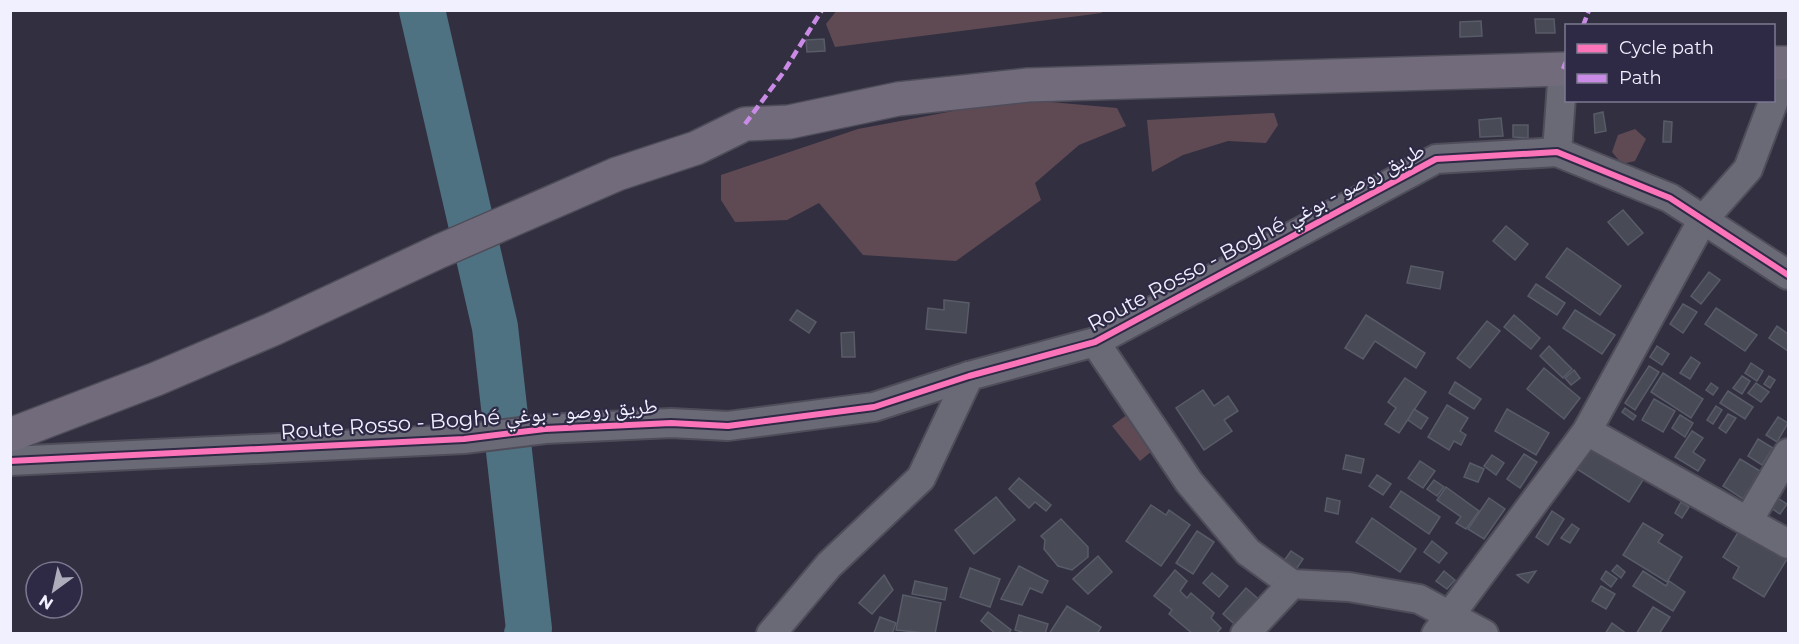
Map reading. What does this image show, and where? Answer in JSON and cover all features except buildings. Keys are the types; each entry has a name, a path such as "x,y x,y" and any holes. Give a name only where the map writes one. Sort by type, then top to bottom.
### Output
{"highway":[{"path":"10,435 156,379 273,329 440,251 617,174 696,148 745,124 789,122 910,98 1028,85 1565,69"}],"street":[{"path":"1775,98 1788,63"},
{"path":"1565,69 1557,152 1670,198 1788,275"},
{"path":"1442,624 1587,431 1702,221 1748,170 1773,102"},
{"name":"Route Rosso - Boghé طريق روصو - بوغي","path":"10,461 464,439 545,429 671,423 728,426 874,407 969,376 1095,342 1436,159 1557,152"},
{"path":"1095,342 1189,482 1248,552 1292,585 1349,587 1419,599 1442,624 1469,623 1484,633"},
{"path":"785,628 829,565 921,478 969,376"},
{"path":"1587,431 1788,544"},
{"path":"1748,521 1788,453"},
{"path":"1245,633 1292,585"}],"shaded area":[{"path":"837,10 1100,10 1102,13 835,47 826,24"},
{"path":"1017,99 1117,108 1126,126 1079,145 1035,183 1041,200 956,261 863,255 819,203 787,220 735,222 721,200 721,175 858,129"},
{"path":"1274,113 1278,125 1266,143 1228,141 1183,155 1152,172 1147,120"},
{"path":"1635,129 1646,139 1635,161 1622,164 1612,152 1618,135"},
{"path":"1132,411 1159,445 1140,461 1112,426"}],"waterway":[{"path":"422,10 495,327 529,629 527,634"}],"marked path":[{"path":"745,124 783,73 822,10"},
{"path":"1584,24 1589,10"},
{"path":"1563,69 1565,64"}],"cycle path":[{"path":"10,461 464,439 545,429 671,423 728,426 874,407 969,376 1095,342 1436,159 1557,152 1670,198 1788,275"}]}
